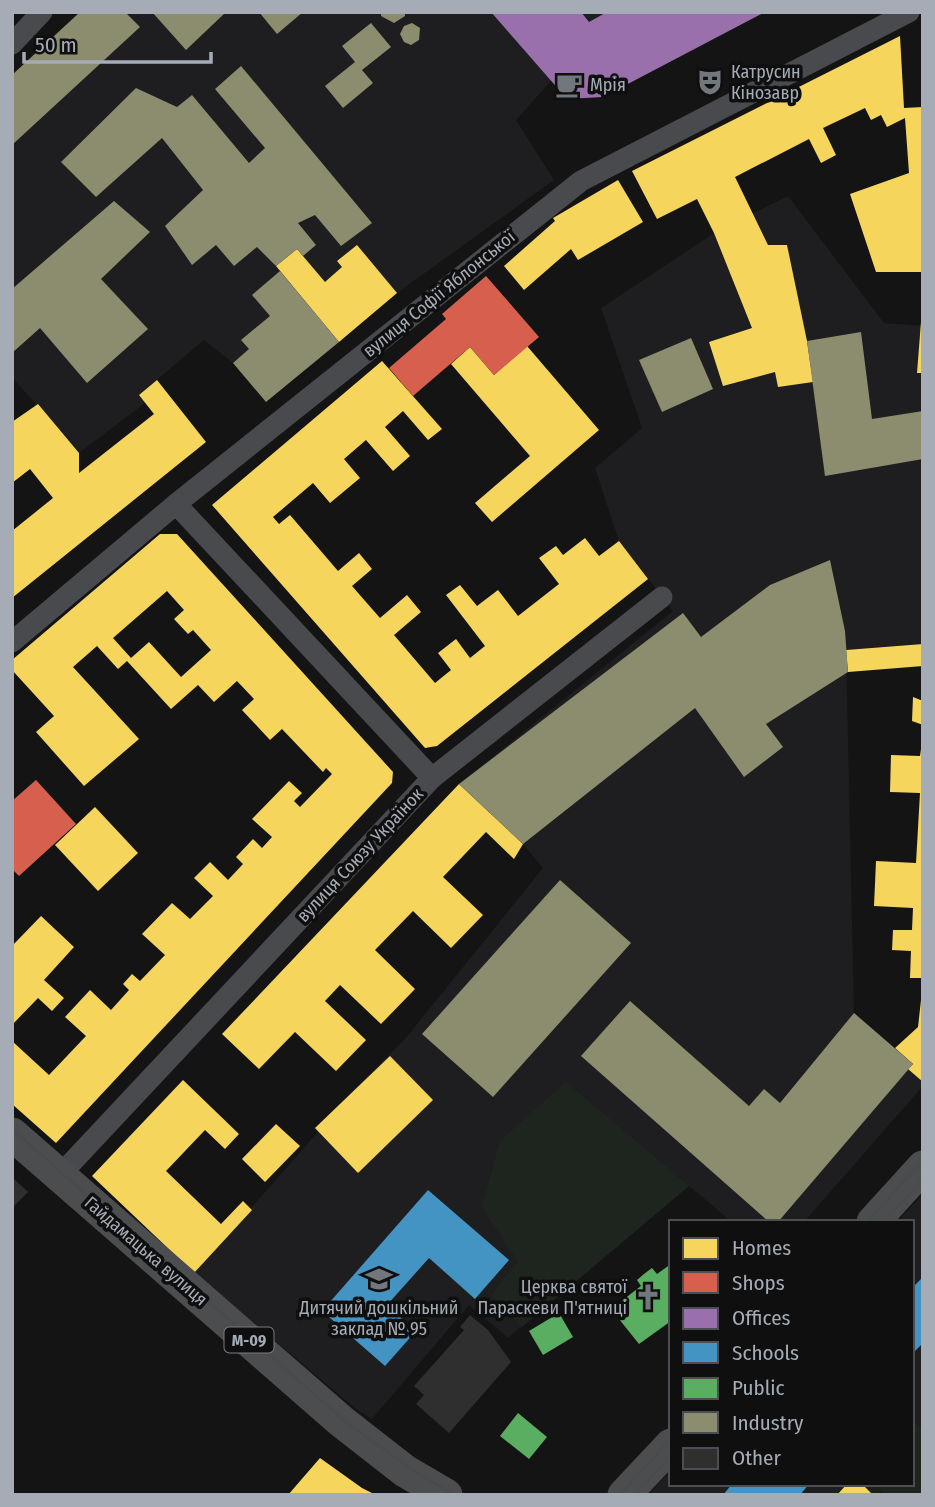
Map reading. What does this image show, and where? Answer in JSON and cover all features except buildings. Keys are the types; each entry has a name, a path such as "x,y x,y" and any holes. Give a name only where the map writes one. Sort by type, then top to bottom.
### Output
{"main road":[{"name":"Гайдамацька вулиця","path":"12,1134 341,1421 405,1471 446,1495"},
{"path":"875,1220 923,1167"},
{"path":"624,1495 669,1447"}],"street":[{"path":"12,44 42,12"},
{"name":"вулиця Софії Яблонської","path":"12,642 176,504 581,181 909,12"},
{"name":"вулиця Союзу Українок","path":"60,1175 432,778 176,504"},
{"path":"432,778 662,597"}],"shaded area":[{"path":"80,12 765,12 603,97 551,81 516,120 554,180 397,293 266,402 233,363 204,340 139,395 145,403 79,453 12,377 12,75"},
{"path":"788,196 884,323 923,326 923,644 846,650 854,1013 913,1064 908,1069 923,1082 923,1086 806,1220 730,1220 689,1186 508,1338 469,1305 372,1419 356,1409 194,1273 318,1132 315,1128 405,1039 543,868 523,844 459,784 673,611 619,541 595,468 642,428 601,308 714,233"},
{"path":"566,1082 689,1186 522,1327 491,1295 518,1262 482,1207 500,1141"},
{"path":"923,1194 923,1495 648,1495 669,1472 669,1486 914,1486 914,1220 899,1220"},
{"path":"914,1422 923,1430 923,1495 886,1495 877,1486 914,1486"}],"tram line":[{"path":"12,1129 347,1423 414,1471 454,1495"},
{"path":"869,1220 923,1160"},
{"path":"886,1220 923,1179"},
{"path":"620,1495 669,1440"},
{"path":"635,1495 669,1458"}],"place":[{"name":"Катрусин Кінозавр","path":"710,82"},
{"name":"Мрія","path":"569,85"},
{"name":"Дитячий дошкільний заклад № 95","path":"379,1279"},
{"name":"Церква святої Параскеви П'ятниці","path":"648,1297"}]}
